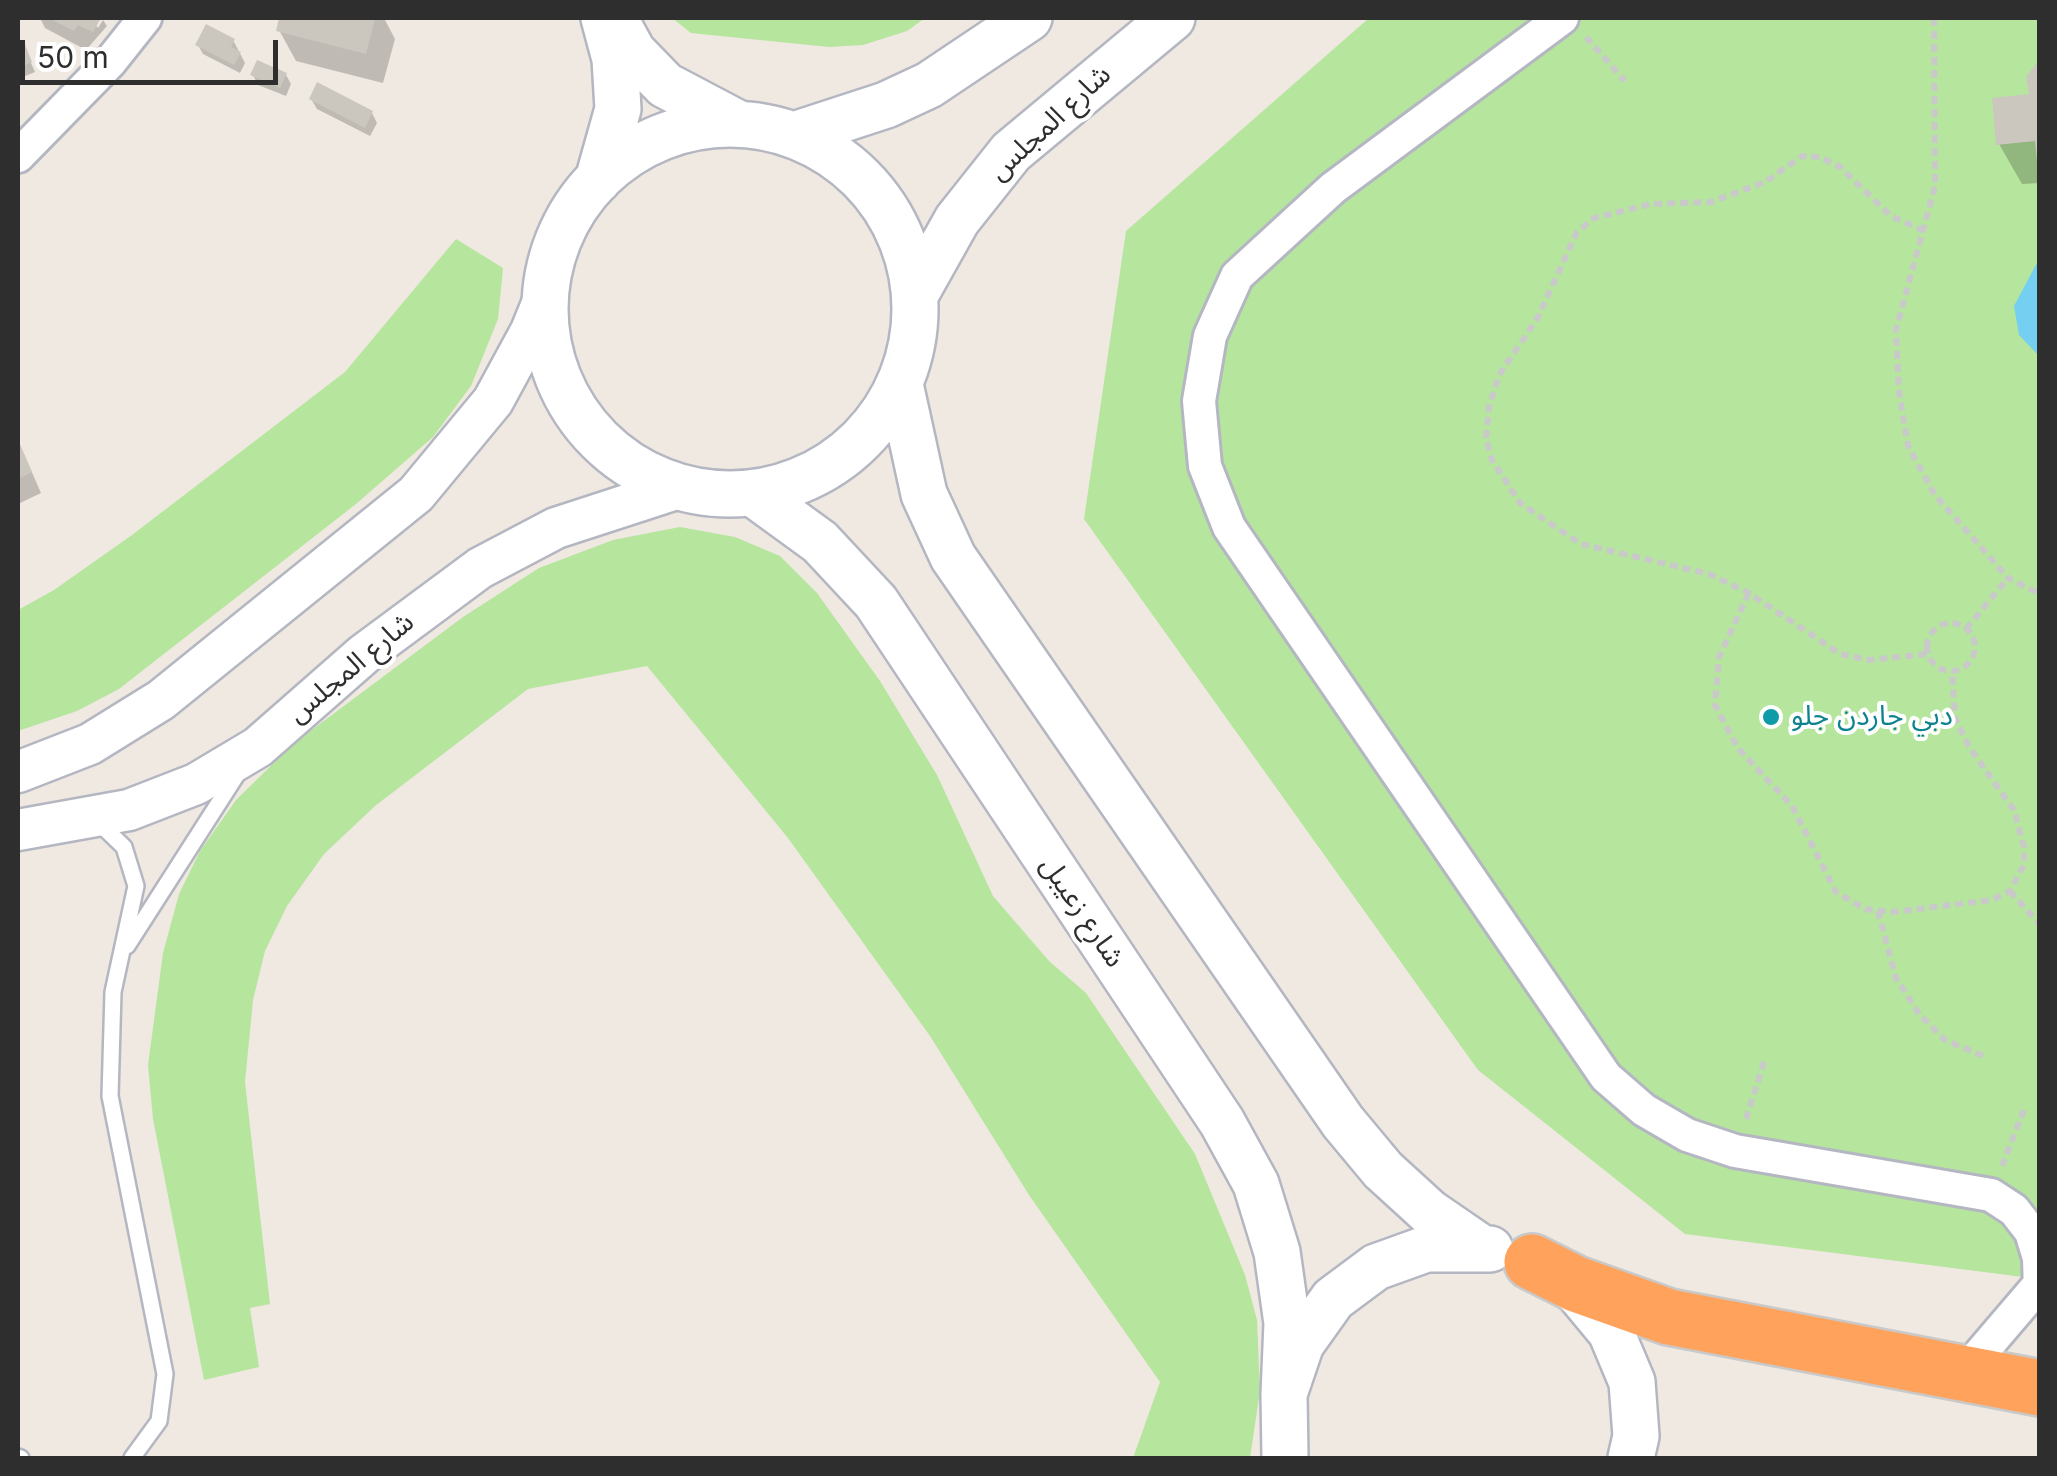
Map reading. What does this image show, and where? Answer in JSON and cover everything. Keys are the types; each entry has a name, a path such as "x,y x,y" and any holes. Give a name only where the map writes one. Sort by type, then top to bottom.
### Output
{"highway":[{"path":"1532,1262 1576,1284 1668,1317 2040,1388"}],"main road":[{"path":"598,180 648,144 691,128 737,124 794,135 840,160 878,197 897,228 915,295 914,326 900,384 856,446 791,484 754,494 703,493 644,474 614,454 568,400 546,330 546,294 562,233 598,180 618,109 615,60 604,18"},
{"path":"614,18 648,70 685,97 737,124"},
{"path":"794,135 886,105 929,84 971,61 1029,18"},
{"name":"شارع المجلس","path":"915,295 957,220 1012,152 1172,18"},
{"path":"900,384 924,494 953,557 1343,1122 1406,1191 1480,1247"},
{"name":"شارع زعيبل","path":"754,494 820,542 876,602 1222,1122 1256,1184 1277,1252 1287,1323 1286,1458"},
{"path":"1284,1402 1302,1344 1333,1299 1376,1267 1426,1249 1480,1247 1532,1262 1577,1291 1611,1332 1632,1382 1635,1451"}],"street":[{"path":"18,156 110,62 145,18"},
{"path":"1571,24 1333,188 1237,276 1210,336 1199,401 1205,466 1229,527 1606,1076 1644,1110 1687,1135 1735,1152 1991,1195 2014,1210 2031,1232 2039,1258 2038,1289 1962,1375"},
{"path":"18,772 90,744 161,700 416,494 492,401 531,331 546,294"},
{"name":"شارع المجلس","path":"18,830 94,819 196,784 258,747 364,654 480,568 583,517 679,488"},
{"path":"1267,1458 1284,1402"}],"lane":[{"path":"119,958 204,821 258,747"},
{"path":"94,819 124,847 134,872 135,900 119,958 110,1026 110,1096 165,1374 159,1421 150,1439 132,1458"}],"path":[{"path":"1934,18 1935,186 1896,330 1898,392 1908,446 1935,495 2008,578 2040,594"},
{"path":"1571,24 1625,82"},
{"path":"1924,231 1891,216 1840,167 1820,157 1802,156 1766,182 1711,202 1678,201 1616,210 1594,218 1577,232 1537,320 1499,374 1489,407 1486,438 1492,460 1520,503 1581,544 1709,574 1749,593 1840,654 1870,660 1927,654"},
{"path":"1966,628 2008,578"},
{"path":"1749,593 1719,657 1715,706 1737,747 1792,806 1836,892 1865,909 1992,900 2010,892 2024,865 2024,848 2014,810 1969,747 1956,718 1952,672"},
{"path":"1950,623 1966,628 1975,641 1971,662 1952,672 1932,663 1927,654 1932,632 1950,623"},
{"path":"2010,892 2040,925"},
{"path":"1878,910 1896,978 1919,1014 1945,1040 1983,1056"},
{"path":"1735,1152 1765,1059"},
{"path":"1991,1195 2025,1107"}],"green space":[{"path":"672,18 925,18 907,31 863,45 829,47 691,33"},
{"path":"1369,18 2039,18 2039,1279 1685,1234 1478,1070 1084,519 1126,231"},
{"path":"456,239 503,268 498,319 471,386 433,437 356,504 119,689 77,711 18,731 18,610 54,590 132,535 345,372"},
{"path":"680,527 735,537 780,556 817,593 880,681 937,775 993,896 1049,961 1086,993 1195,1154 1245,1275 1257,1320 1260,1391 1250,1458 1133,1458 1160,1382 1029,1195 930,1036 788,838 647,666 528,689 375,806 324,854 287,906 265,951 253,1000 245,1082 270,1304 250,1308 259,1367 204,1380 153,1119 148,1065 163,953 179,894 200,851 236,800 293,744 463,617 539,568 613,540"}],"water":[{"path":"2039,259 2039,356 2019,335 2014,306"}],"building":[{"path":"49,18 101,18 93,32 78,25 74,31"},
{"path":"279,18 375,18 366,54 276,31"},
{"path":"206,24 235,39 231,47 241,52 234,65 195,45"},
{"path":"24,42 32,62 18,68 18,45"},
{"path":"2040,59 2037,162 2035,141 1996,145 1992,98 2029,94 2026,77"},
{"path":"257,60 287,73 280,88 250,75"},
{"path":"317,82 373,111 365,128 309,99"},
{"path":"18,441 32,472 18,479"}],"place":[{"name":"دبي جاردن جلو","path":"1771,717"}]}
